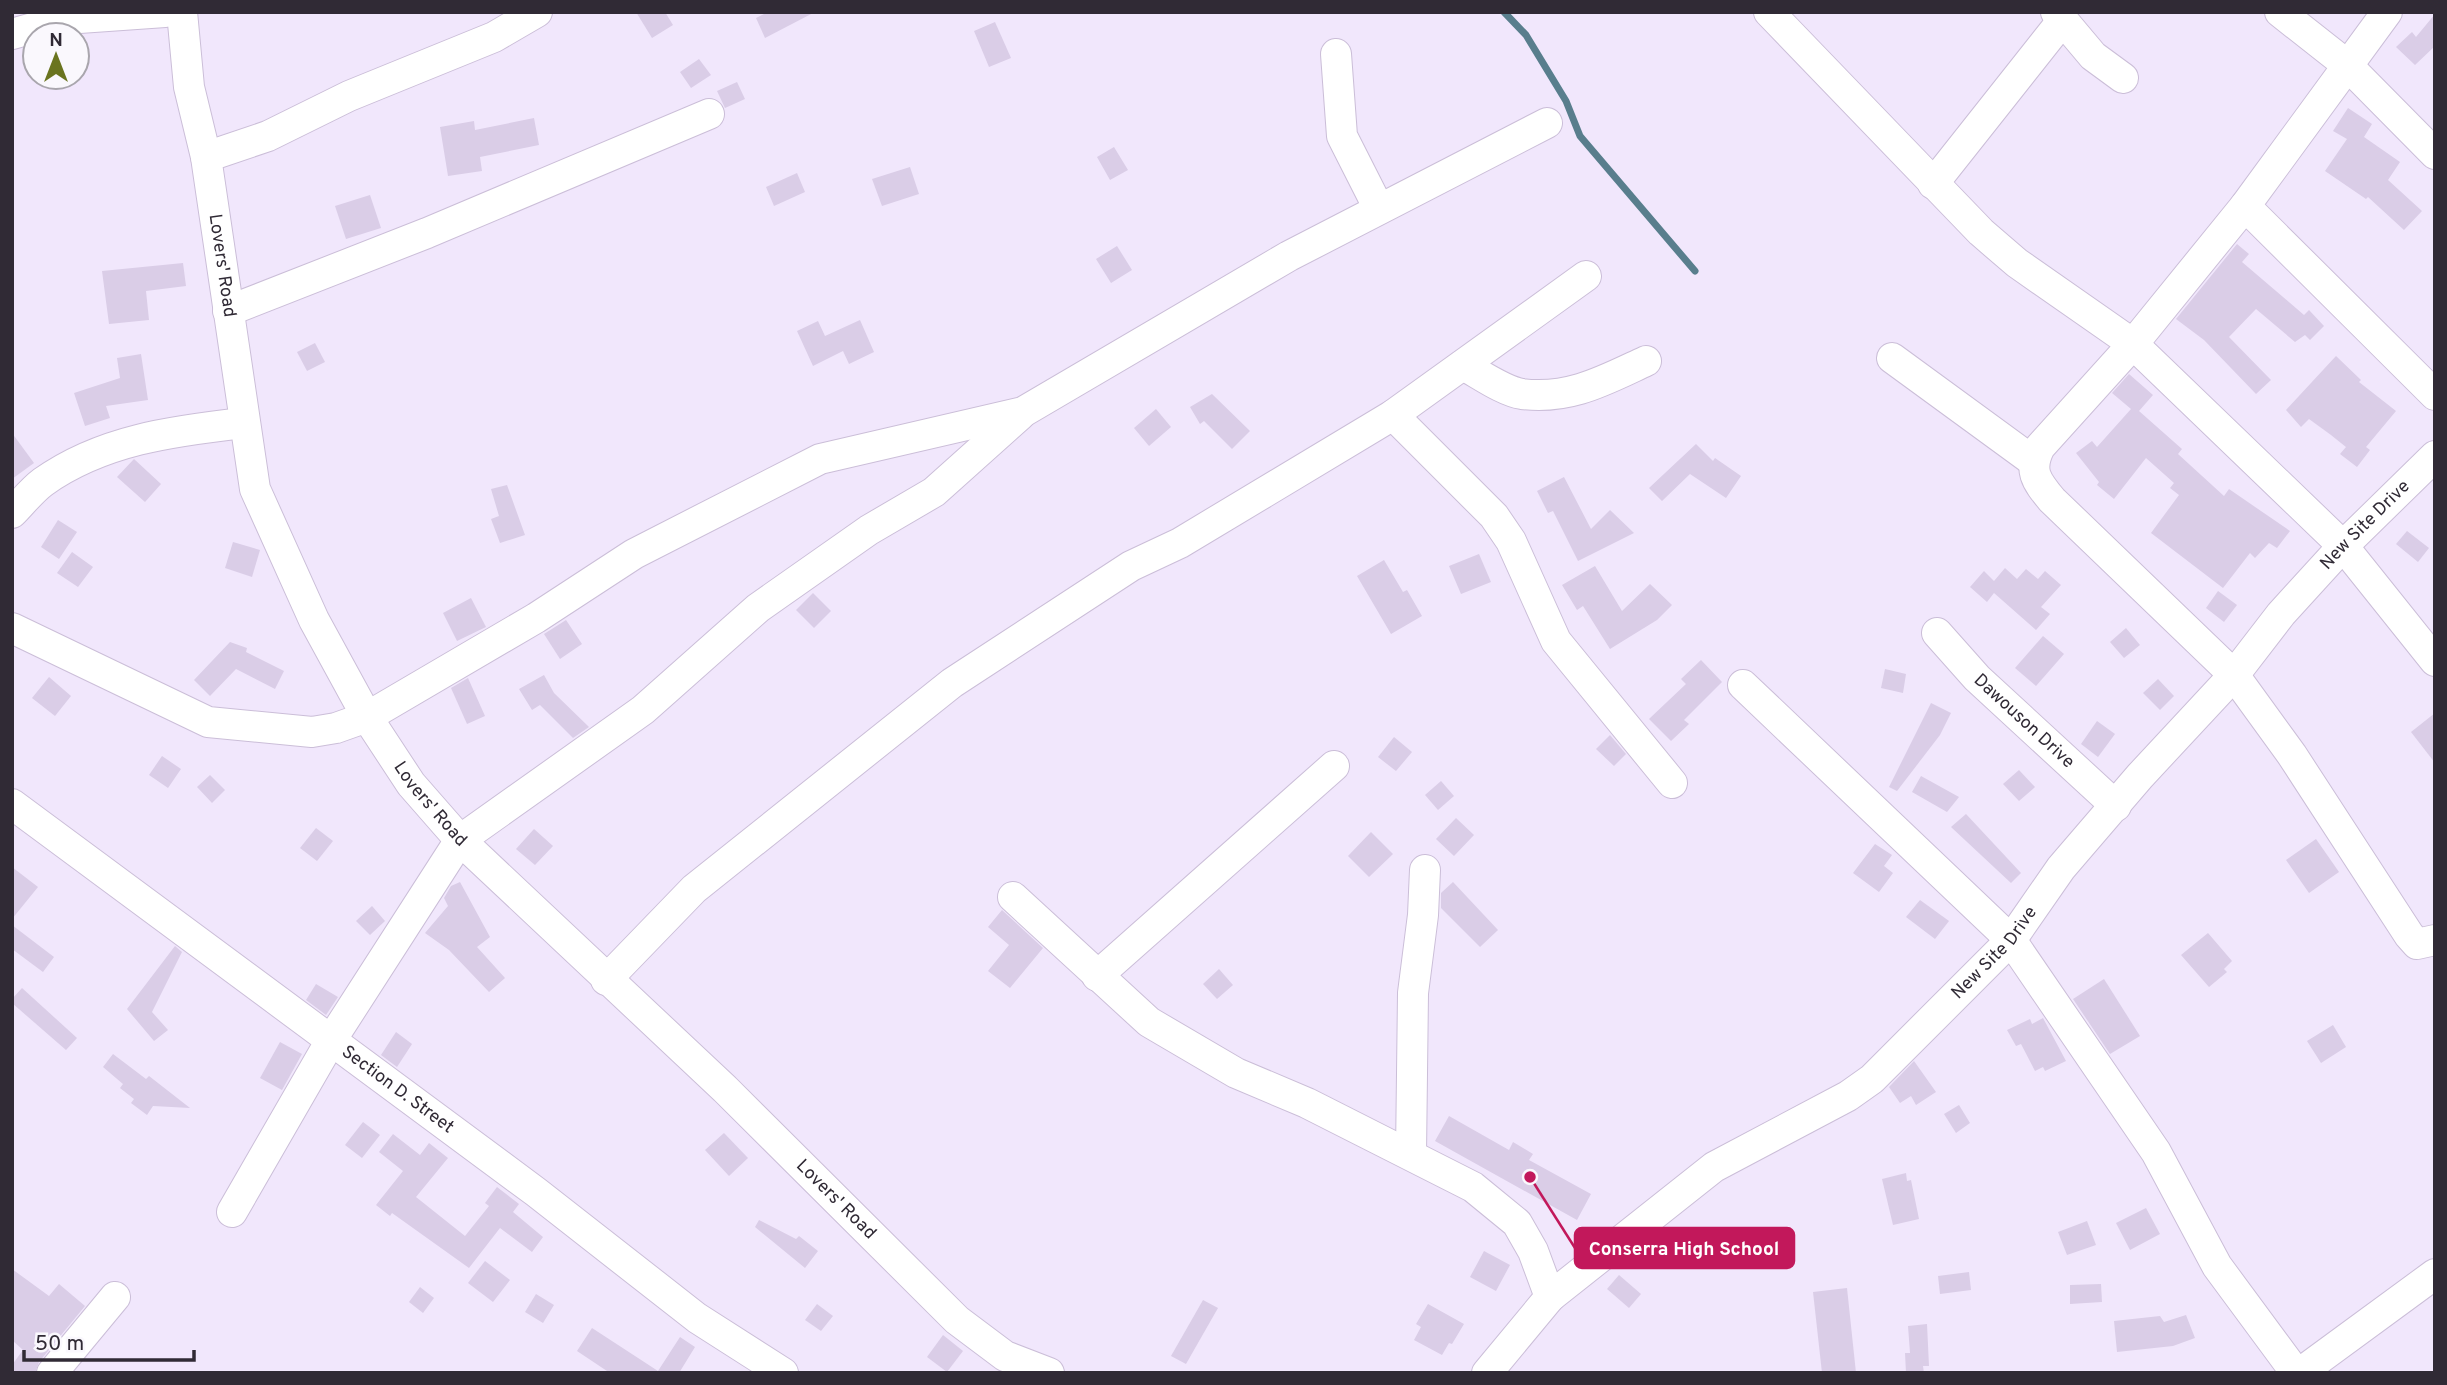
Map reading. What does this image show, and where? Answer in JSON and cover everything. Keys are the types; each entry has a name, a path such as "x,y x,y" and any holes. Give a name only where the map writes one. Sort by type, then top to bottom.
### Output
{"street":[{"path":"12,34 65,19 165,12"},
{"name":"Lovers' Road","path":"182,12 189,87 206,158 243,423 255,489 314,620 367,717 411,784 460,839 606,980 725,1089 957,1320 1005,1356 1049,1373"},
{"path":"206,158 268,136 349,96 494,37 537,12"},
{"path":"1769,12 1933,184 2017,263 2133,344 2343,546 2435,661"},
{"path":"2280,12 2346,64 2435,154"},
{"path":"2387,12 2346,64 2245,206 2133,344 2040,447 2032,461 2036,480 2052,500 2234,675 2292,755 2409,934 2417,944 2435,940"},
{"path":"1933,184 2059,16 2093,56 2123,78"},
{"path":"1336,54 1342,136 1379,209"},
{"path":"228,311 428,233 709,114"},
{"path":"232,1212 330,1042 460,839 643,710 758,608 869,530 934,492 1023,412 1289,256 1547,123"},
{"path":"2245,206 2435,395"},
{"path":"606,980 694,889 952,683 1131,566 1180,543 1393,415 1586,276"},
{"path":"1892,358 2032,461"},
{"path":"1463,365 1520,394 1545,394 1581,391 1646,361"},
{"path":"12,628 208,722 312,733 367,717 536,618 634,554 820,459 1023,412"},
{"path":"1393,415 1494,516 1511,541 1556,641 1574,667 1672,783"},
{"path":"12,513 42,482 103,450 164,432 243,423"},
{"name":"New Site Drive","path":"1487,1373 1550,1297 1714,1167 1848,1096 1872,1079 2011,940 2061,868 2140,776 2234,675 2281,614 2343,546 2435,456"},
{"name":"Dawouson Drive","path":"1937,633 1977,678 2116,806"},
{"path":"1743,685 2011,940 2157,1152 2217,1266 2298,1373 2435,1274"},
{"path":"1097,976 1334,766"},
{"name":"Section D. Street","path":"12,804 536,1192 697,1318 783,1373"},
{"path":"1411,1154 1413,993 1423,915 1424,870"},
{"path":"1013,897 1149,1022 1197,1053 1411,1154 1473,1187 1517,1223 1533,1251 1550,1297"},
{"path":"52,1373 115,1297"}],"building":[{"path":"636,12 665,12 673,25 652,38"},
{"path":"768,12 815,12 765,38 756,18"},
{"path":"2435,14 2435,46 2415,65 2396,47 2412,32 2416,37"},
{"path":"995,22 1011,58 989,67 974,31"},
{"path":"699,59 711,75 691,88 680,72"},
{"path":"737,82 745,99 725,108 717,91"},
{"path":"2348,108 2372,124 2364,137 2400,162 2388,180 2422,211 2404,230 2368,197 2366,199 2325,171 2347,139 2333,131"},
{"path":"534,118 539,145 480,157 482,171 448,176 440,127 474,121 475,130"},
{"path":"1114,147 1128,170 1110,180 1097,157"},
{"path":"910,167 919,194 882,206 872,179"},
{"path":"797,173 805,192 774,206 766,187"},
{"path":"370,195 381,228 346,239 335,206"},
{"path":"2237,244 2249,254 2242,262 2304,315 2309,310 2324,326 2310,340 2305,335 2295,342 2256,309 2229,337 2271,380 2256,394 2204,340 2176,319"},
{"path":"1117,246 1132,270 1111,283 1096,259"},
{"path":"183,263 186,286 146,291 149,320 109,324 102,271"},
{"path":"860,320 874,352 849,364 843,351 813,366 797,331 818,321 825,336"},
{"path":"315,343 325,362 307,371 297,352"},
{"path":"141,354 148,400 106,406 110,418 85,426 74,393 120,378 117,358"},
{"path":"2336,356 2361,380 2359,382 2396,411 2366,447 2370,450 2357,467 2340,454 2346,447 2309,419 2301,427 2286,410"},
{"path":"2129,374 2153,395 2139,411 2182,449 2178,454 2224,496 2229,489 2290,531 2277,548 2269,543 2255,558 2250,553 2223,588 2151,533 2179,495 2170,488 2174,483 2146,458 2114,499 2097,485 2099,482 2076,453 2092,441 2097,447 2131,409 2112,393"},
{"path":"1212,394 1250,431 1232,449 1204,421 1200,424 1190,407"},
{"path":"1156,409 1171,427 1149,446 1134,428"},
{"path":"12,433 34,463 12,479"},
{"path":"1696,444 1713,461 1715,458 1741,476 1726,498 1690,474 1662,501 1649,488"},
{"path":"134,459 161,484 145,502 117,477"},
{"path":"1564,477 1591,529 1610,510 1634,533 1578,561 1553,511 1548,513 1537,491"},
{"path":"507,485 525,535 500,543 491,519 499,516 491,489"},
{"path":"58,520 77,532 59,559 41,547"},
{"path":"2407,531 2429,548 2418,562 2396,544"},
{"path":"233,542 260,550 252,577 225,568"},
{"path":"72,552 93,567 78,587 57,573"},
{"path":"1479,554 1491,582 1461,594 1449,566"},
{"path":"1384,560 1403,592 1407,590 1422,616 1391,634 1357,576"},
{"path":"1595,566 1622,611 1650,584 1672,605 1657,620 1610,649 1583,606 1577,610 1562,585"},
{"path":"2005,568 2017,579 2026,569 2038,579 2045,571 2061,585 2041,607 2050,614 2036,630 1994,593 1987,602 1970,587 1984,571 1994,581"},
{"path":"2218,591 2237,605 2224,622 2206,608"},
{"path":"813,593 831,611 814,628 796,610"},
{"path":"471,598 486,627 457,641 443,613"},
{"path":"566,620 582,644 560,659 544,634"},
{"path":"2126,628 2140,645 2124,658 2110,642"},
{"path":"2043,636 2064,654 2036,686 2015,668"},
{"path":"230,642 247,648 246,652 284,671 275,689 236,669 210,696 194,680"},
{"path":"1701,660 1722,682 1684,720 1689,724 1671,741 1649,719 1686,684 1681,679"},
{"path":"1885,669 1906,674 1903,693 1881,688"},
{"path":"544,675 554,693 589,727 573,738 540,705 532,710 519,689"},
{"path":"49,677 71,696 55,716 32,698"},
{"path":"468,678 485,716 467,724 451,688"},
{"path":"2158,679 2174,696 2160,710 2143,693"},
{"path":"1931,703 1951,713 1940,735 1897,791 1889,787"},
{"path":"2435,713 2435,763 2411,732"},
{"path":"2097,721 2115,734 2098,757 2081,744"},
{"path":"1610,735 1626,754 1614,766 1596,749"},
{"path":"1394,737 1412,752 1396,771 1378,757"},
{"path":"162,756 181,769 168,788 149,775"},
{"path":"2019,770 2035,787 2019,801 2003,784"},
{"path":"210,775 225,790 212,803 197,787"},
{"path":"1921,776 1959,797 1947,812 1912,792"},
{"path":"1441,781 1454,796 1438,810 1425,795"},
{"path":"1966,814 2021,873 2011,883 1951,827"},
{"path":"1456,818 1474,835 1454,856 1436,839"},
{"path":"316,828 333,841 317,861 300,848"},
{"path":"534,829 553,846 535,865 516,849"},
{"path":"1371,832 1393,854 1369,877 1348,856"},
{"path":"2316,839 2339,872 2309,893 2286,860"},
{"path":"1875,844 1892,855 1884,866 1893,873 1879,892 1853,873"},
{"path":"12,867 38,887 12,919"},
{"path":"460,882 490,937 477,947 505,978 489,992 449,950 425,933 448,906 444,898 451,886"},
{"path":"1453,882 1498,930 1480,947 1441,908 1441,893"},
{"path":"1920,900 1949,921 1935,939 1906,917"},
{"path":"372,906 385,921 370,935 356,921"},
{"path":"1002,910 1043,948 1010,988 988,971 1009,945 988,927"},
{"path":"12,925 54,957 43,972 12,949"},
{"path":"2208,933 2232,961 2224,969 2227,972 2209,987 2181,955"},
{"path":"175,946 182,952 152,1012 168,1030 154,1041 127,1009"},
{"path":"1219,969 1233,985 1217,999 1203,984"},
{"path":"2104,979 2140,1036 2110,1054 2073,999"},
{"path":"316,984 338,997 326,1015 306,1000"},
{"path":"22,988 77,1038 66,1050 12,1003 12,999"},
{"path":"2043,1018 2066,1061 2045,1071 2043,1067 2035,1071 2021,1044 2016,1046 2007,1030 2030,1019 2032,1024"},
{"path":"2333,1025 2346,1047 2321,1063 2307,1041"},
{"path":"396,1032 412,1044 397,1067 381,1055"},
{"path":"280,1042 302,1054 282,1090 260,1078"},
{"path":"113,1054 146,1079 149,1076 190,1108 153,1106 147,1115 131,1103 134,1099 120,1088 123,1084 103,1067"},
{"path":"1914,1061 1936,1092 1916,1105 1911,1096 1900,1103 1889,1087"},
{"path":"1959,1105 1970,1123 1956,1133 1944,1114"},
{"path":"1449,1116 1509,1150 1513,1142 1533,1154 1529,1160 1591,1194 1577,1220 1435,1141"},
{"path":"363,1122 380,1135 362,1158 345,1145"},
{"path":"724,1133 748,1158 729,1176 705,1150"},
{"path":"393,1134 420,1155 429,1143 448,1158 416,1197 465,1236 489,1206 485,1203 497,1187 519,1204 513,1212 543,1237 532,1252 500,1228 469,1268 392,1213 390,1216 376,1205 403,1171 379,1152"},
{"path":"1906,1173 1907,1181 1911,1180 1919,1219 1893,1225 1882,1179"},
{"path":"2146,1208 2160,1234 2130,1250 2116,1223"},
{"path":"759,1220 796,1239 799,1236 818,1251 805,1268 755,1227"},
{"path":"2087,1221 2096,1245 2067,1255 2058,1232"},
{"path":"1484,1251 1510,1265 1496,1291 1470,1277"},
{"path":"485,1261 510,1280 493,1302 468,1283"},
{"path":"12,1269 49,1296 59,1284 85,1306 39,1362 35,1373 12,1373 12,1365 23,1350 12,1340"},
{"path":"1969,1272 1971,1290 1940,1294 1938,1276"},
{"path":"1619,1275 1641,1294 1629,1308 1607,1289"},
{"path":"2101,1284 2102,1302 2070,1304 2070,1285"},
{"path":"420,1287 434,1298 423,1313 409,1302"},
{"path":"1847,1288 1856,1373 1822,1373 1813,1292"},
{"path":"536,1294 554,1305 543,1323 525,1312"},
{"path":"1203,1300 1218,1308 1186,1364 1171,1356"},
{"path":"817,1304 833,1316 821,1331 805,1320"},
{"path":"1428,1304 1464,1324 1442,1355 1414,1340 1421,1327 1416,1324"},
{"path":"2186,1315 2195,1338 2173,1346 2117,1352 2114,1321 2160,1316 2164,1322"},
{"path":"1927,1324 1929,1366 1923,1366 1924,1373 1906,1373 1905,1353 1910,1353 1908,1326"},
{"path":"592,1328 658,1371 680,1337 695,1347 679,1373 610,1373 577,1351"},
{"path":"943,1335 963,1351 947,1372 927,1357"}],"waterway":[{"path":"1504,12 1526,35 1566,101 1580,136 1695,271"}],"place":[{"name":"Conserra High School","path":"1530,1177"}]}
